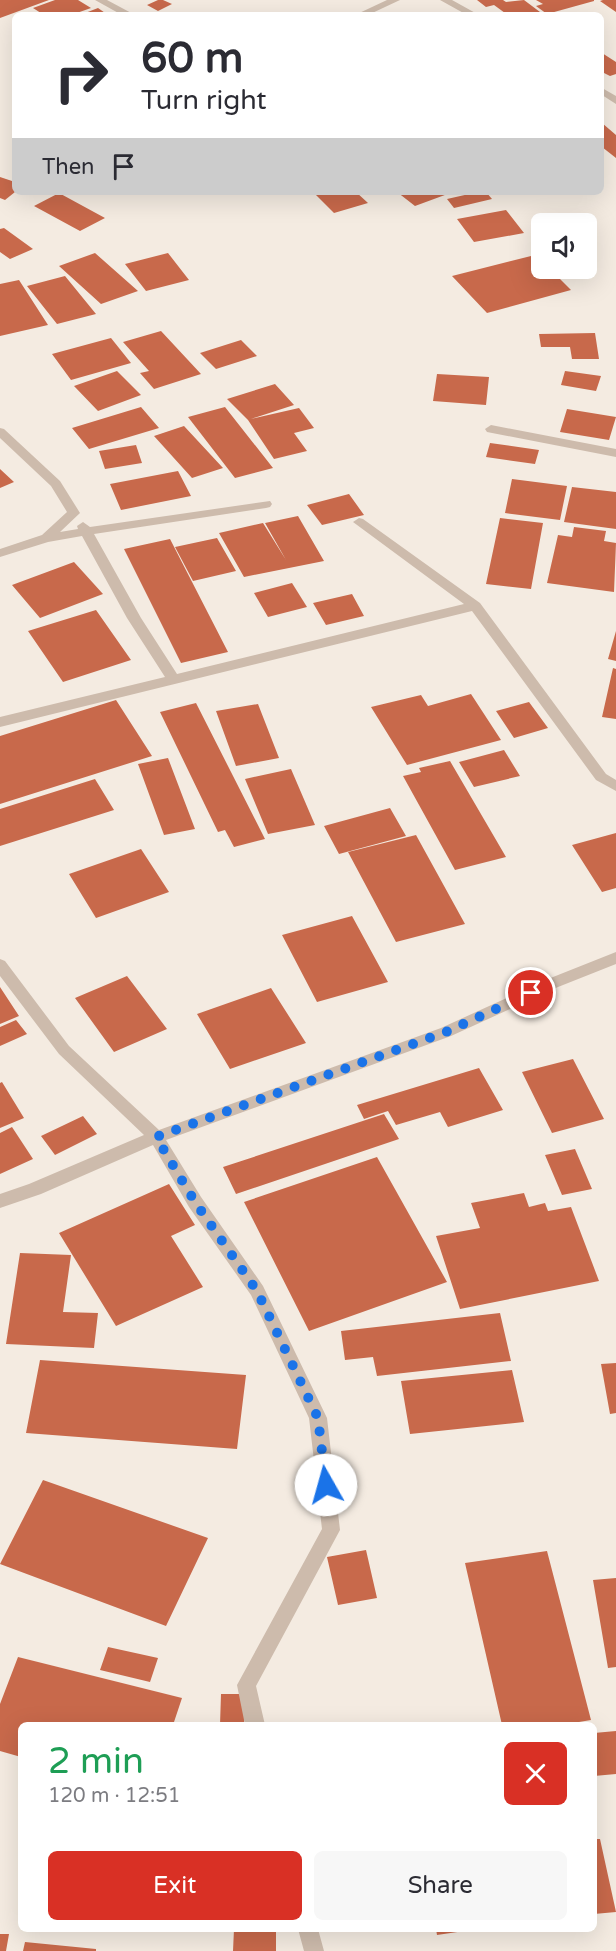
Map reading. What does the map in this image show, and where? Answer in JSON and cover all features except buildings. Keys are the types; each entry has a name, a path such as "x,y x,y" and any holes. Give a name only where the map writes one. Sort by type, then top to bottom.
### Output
{"street":[{"path":"100,0 124,12"},
{"path":"367,12 395,0"},
{"path":"445,0 468,12"},
{"path":"604,93 616,102"},
{"path":"491,429 616,453"},
{"path":"0,432 56,484 88,532 134,618 174,681"},
{"path":"0,553 46,538 266,504"},
{"path":"46,538 74,513"},
{"path":"359,522 475,606 601,777 616,786"},
{"path":"0,722 475,606"},
{"path":"0,1201 34,1189 156,1137 446,1032 552,983 616,958"},
{"path":"0,965 64,1050 156,1137 195,1202 257,1291 318,1418 331,1530 246,1685 254,1722"},
{"path":"309,1932 314,1951"}],"route":[{"path":"326,1485 318,1418 257,1291 195,1202 156,1137 446,1032 531,993"}]}
